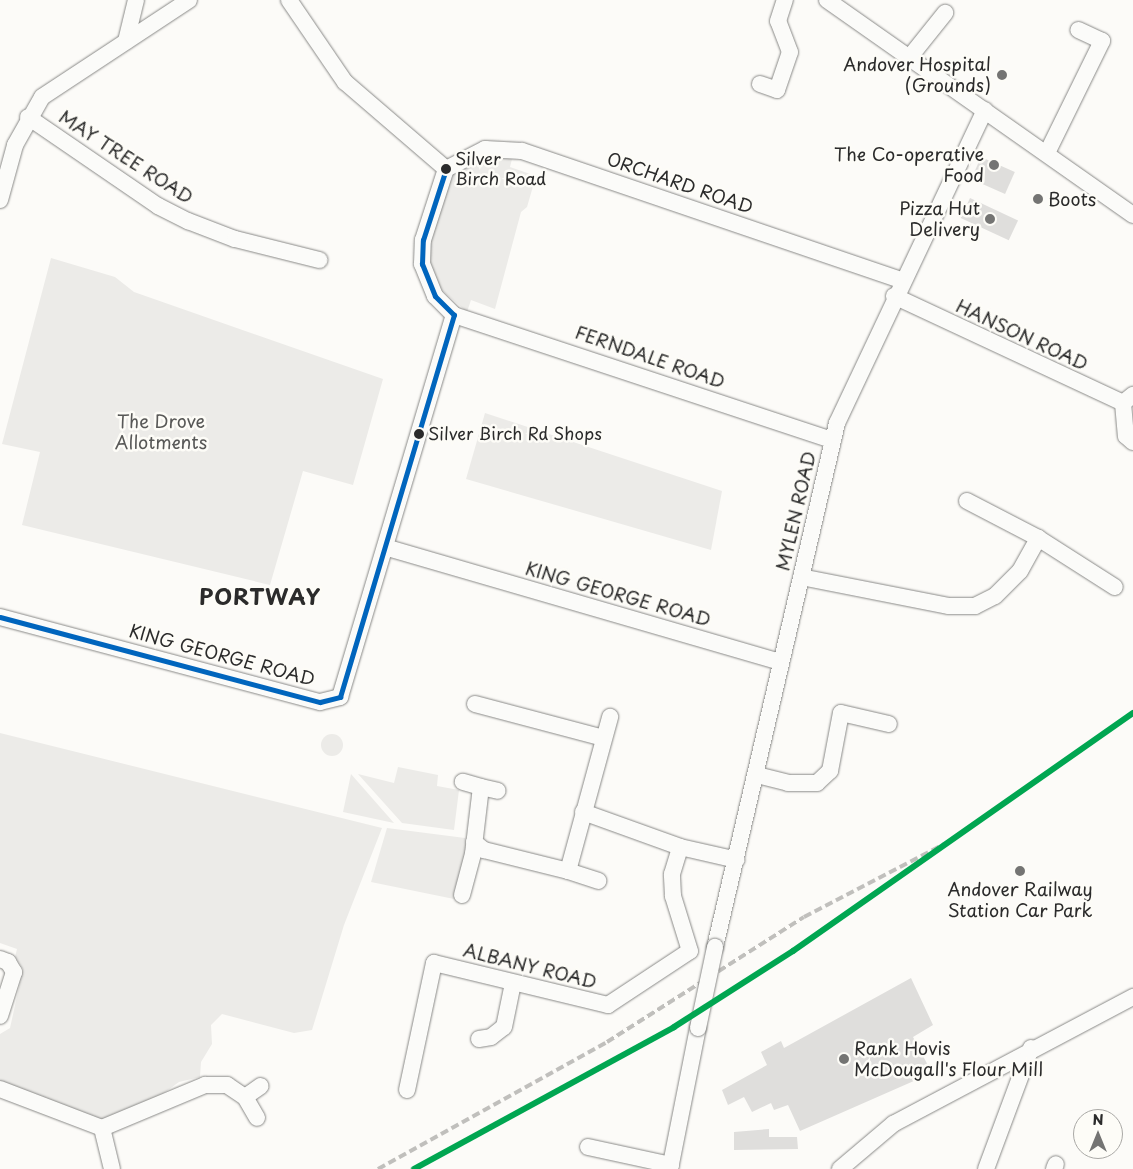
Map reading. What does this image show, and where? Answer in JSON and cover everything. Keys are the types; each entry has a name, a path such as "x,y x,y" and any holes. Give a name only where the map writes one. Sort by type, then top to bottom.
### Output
{"street":[{"path":"0,200 7,144 42,97 189,0"},
{"path":"289,0 345,82 446,169 424,240 422,264 435,296 454,315"},
{"path":"760,84 777,90 790,52 778,22 784,0"},
{"path":"827,0 1133,215"},
{"path":"135,4 151,25"},
{"path":"126,41 135,4"},
{"path":"909,58 945,13"},
{"path":"1047,153 1102,41 1078,30"},
{"name":"MYLEN ROAD","path":"670,1167 715,947 757,775 781,662 833,440 846,397 985,110"},
{"name":"MAY TREE ROAD","path":"28,117 158,206 188,221 234,239 319,260"},
{"name":"ORCHARD ROAD","path":"446,169 485,149 522,151 902,280"},
{"name":"HANSON ROAD","path":"894,296 1128,399"},
{"name":"FERNDALE ROAD","path":"454,315 833,440"},
{"name":"KING GEORGE ROAD","path":"0,618 327,702 344,691 388,548 454,315"},
{"path":"1128,399 1126,436 1133,442"},
{"path":"967,501 1038,538 1115,588"},
{"path":"801,577 949,606 975,606 995,596 1020,571 1038,538"},
{"name":"KING GEORGE ROAD","path":"388,548 781,662"},
{"path":"475,704 604,738"},
{"path":"757,775 788,783 816,783 830,771 841,713 889,724"},
{"path":"568,871 610,718"},
{"path":"463,782 498,791"},
{"path":"462,895 474,842 481,787"},
{"path":"583,812 680,847 737,860"},
{"path":"474,842 484,850 568,871 598,882"},
{"name":"ALBANY ROAD","path":"407,1090 436,956 514,983 608,1005 690,952 673,896 672,874 680,847"},
{"path":"0,959 8,962 14,972 0,1016"},
{"path":"479,1039 504,1027 514,983"},
{"path":"840,1169 893,1124 1031,1048 1133,997"},
{"path":"986,1169 1031,1048"},
{"path":"0,1089 102,1128 205,1085 227,1085 245,1097 257,1118"},
{"path":"245,1097 261,1086"},
{"path":"102,1128 112,1169"},
{"path":"589,1146 670,1167"}],"green space":[{"path":"513,155 510,167 536,176 527,207 521,212 495,309 471,300 467,312 435,284 427,253 451,176 471,159"},
{"name":"The Drove Allotments","path":"51,258 115,277 134,292 383,379 353,485 303,471 270,585 22,525 40,452 2,444"},
{"path":"485,413 722,491 711,550 466,479"},
{"path":"0,733 382,828 344,925 312,1030 294,1033 222,1014 211,1025 212,1044 201,1062 200,1077 179,1082 157,1098 103,1121 0,1082 0,1034 10,1028 23,969 15,957 17,949 0,943"},
{"path":"332,734 340,737 343,745 340,753 332,756 324,753 321,745 324,737"},
{"path":"398,767 438,775 437,786 459,790 454,830 402,823 358,774 394,783"},
{"path":"351,774 394,823 343,812"},
{"path":"387,828 465,838 469,850 454,899 371,882"}],"building":[{"path":"981,157 1015,172 1005,194 971,179"},
{"name":"Pizza Hut Delivery","path":"970,198 1018,220 1009,240 961,218"},
{"name":"Rank Hovis McDougall's Flour Mill","path":"911,978 933,1025 913,1037 932,1073 800,1131 788,1105 774,1110 771,1103 752,1112 744,1097 728,1105 722,1090 767,1065 761,1052 781,1041 784,1048"},
{"path":"769,1129 769,1137 797,1137 798,1149 734,1150 734,1132"}],"railway":[{"path":"378,1169 607,1042 804,917 944,844"}],"transit line":[{"path":"0,617 320,702 340,697 454,315 435,296 422,264 423,240 446,169"},
{"path":"414,1169 674,1027 793,951 1133,713"}],"place":[{"name":"Andover Hospital (Grounds)","path":"1002,75"},
{"name":"The Co-operative Food","path":"994,165"},
{"name":"Silver Birch Road","path":"446,169"},
{"name":"Boots","path":"1038,199"},
{"name":"Pizza Hut Delivery","path":"990,219"},
{"name":"Silver Birch Rd Shops","path":"419,434"},
{"name":"Andover Railway Station Car Park","path":"1020,871"},
{"name":"Rank Hovis McDougall's Flour Mill","path":"844,1059"}],"district":[{"name":"PORTWAY","path":"260,596"}]}
